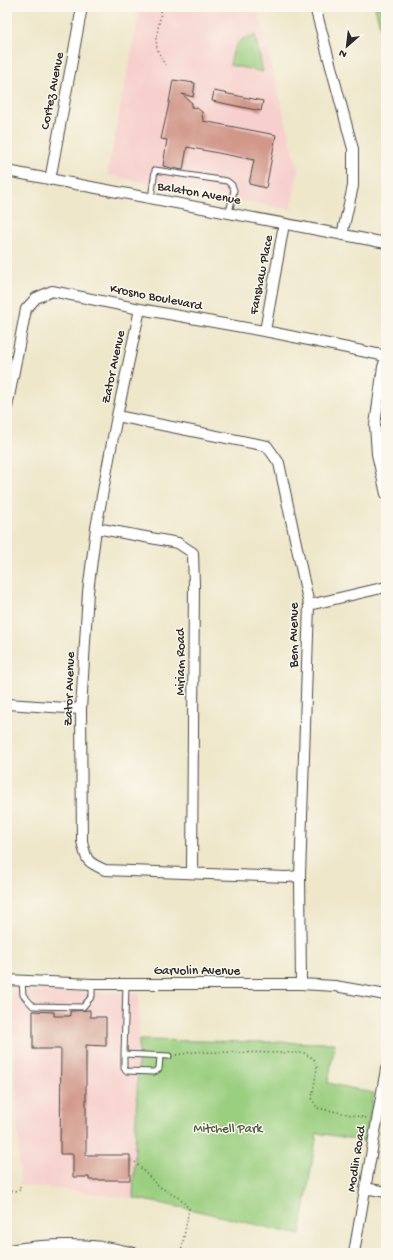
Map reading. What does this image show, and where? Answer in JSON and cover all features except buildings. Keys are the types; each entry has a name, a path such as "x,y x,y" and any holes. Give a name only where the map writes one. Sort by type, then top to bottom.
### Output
{"street":[{"name":"Cortez Avenue","path":"50,180 82,7"},
{"path":"315,7 353,149 353,186 342,235"},
{"name":"Balaton Avenue","path":"7,171 386,243"},
{"name":"Fanshaw Place","path":"265,331 284,224"},
{"name":"Krosno Boulevard","path":"7,407 26,309 36,298 52,291 140,309 265,331 386,357"},
{"name":"Zator Avenue","path":"140,309 117,416 96,528 88,592 81,709 82,841 84,852 91,864 105,870 192,872 286,877 300,876"},
{"path":"386,357 383,367 374,425 377,454 386,494"},
{"name":"Bem Avenue","path":"117,416 267,446 279,464 309,605 300,876 301,984"},
{"name":"Miriam Road","path":"96,528 178,543 193,553 192,872"},
{"path":"309,605 386,587"},
{"path":"7,704 81,709"},
{"name":"Garvolin Avenue","path":"7,980 92,984 301,984 335,986 386,995"},
{"name":"Modlin Road","path":"354,1253 386,1069"},
{"path":"365,1188 386,1192"},
{"path":"7,1250 27,1247 68,1245 103,1247 134,1253"}],"lane":[{"path":"151,199 155,170 227,181 232,185 234,190 229,213"},
{"path":"22,981 22,995 33,1006 83,1007 92,996 92,984"},
{"path":"126,984 124,1068 126,1071 154,1072 159,1068 160,1056"},
{"path":"124,1054 169,1056"}],"path":[{"path":"162,7 156,39 157,49 165,65"},
{"path":"169,1056 194,1052 304,1053 314,1059 317,1068 312,1098 317,1108 376,1120"},
{"path":"135,1162 158,1186 182,1200 189,1209 181,1253"},
{"path":"7,1192 20,1190 20,1185"}],"shaded area":[{"path":"140,7 257,7 298,170 291,210 107,175"},
{"path":"12,991 139,993 139,1040 133,1198 20,1185"}],"green space":[{"path":"375,7 386,7 386,49"},
{"path":"255,35 263,72 230,65 232,53 236,45 244,39"},
{"name":"Mitchell Park","path":"139,1040 335,1043 328,1083 374,1093 365,1141 317,1133 300,1235 189,1209 133,1198"}]}
